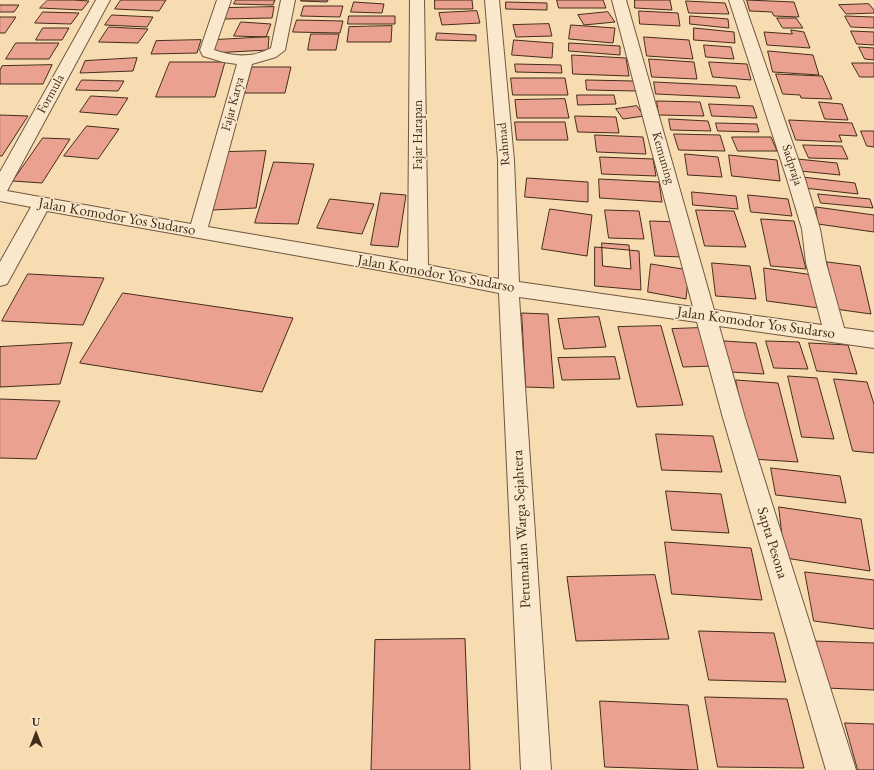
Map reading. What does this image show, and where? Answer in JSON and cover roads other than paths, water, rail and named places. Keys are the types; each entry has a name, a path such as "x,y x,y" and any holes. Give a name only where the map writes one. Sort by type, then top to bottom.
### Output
{"street":[{"name":"Formula","path":"0,188 103,0"},
{"path":"224,0 207,50 208,53 223,58 245,61"},
{"name":"Fajar Karya","path":"198,231 245,61 271,54 278,50 288,0"},
{"name":"Fajar Harapan","path":"417,0 418,270"},
{"name":"Rahmad","path":"492,0 506,160 509,288"},
{"name":"Kemuning","path":"619,0 707,316"},
{"name":"Sadpraja","path":"736,0 807,214 816,262 835,334"},
{"name":"Jalan Komodor Yos Sudarso","path":"0,195 42,204 418,270 509,288 874,340"},
{"path":"0,279 42,204"},
{"name":"Perumahan Warga Sejahtera","path":"509,288 536,770"},
{"name":"Sapta Pesona","path":"707,316 734,418 840,770"}]}
